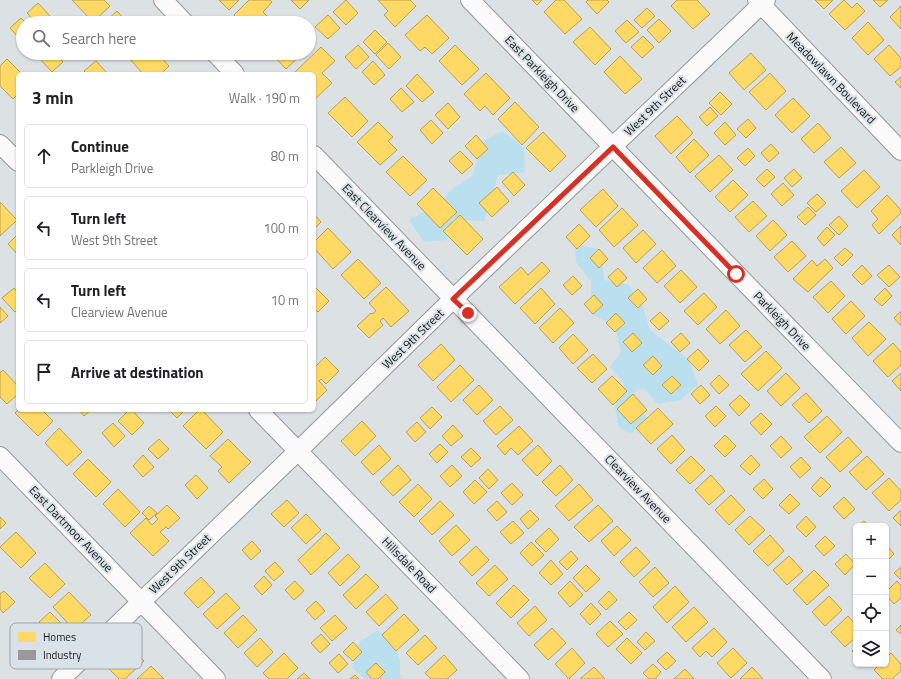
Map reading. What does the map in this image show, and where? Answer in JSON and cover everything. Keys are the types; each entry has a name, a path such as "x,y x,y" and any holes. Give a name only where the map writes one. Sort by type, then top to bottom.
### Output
{"street":[{"path":"163,0 179,16"},
{"name":"East Parkleigh Drive","path":"470,0 613,147"},
{"name":"West 9th Street","path":"120,623 761,2"},
{"name":"Meadowlawn Boulevard","path":"761,2 901,151"},
{"path":"222,60 233,72"},
{"path":"0,144 16,160"},
{"name":"Parkleigh Drive","path":"613,147 901,443"},
{"name":"East Clearview Avenue","path":"316,157 453,299"},
{"name":"Clearview Avenue","path":"453,299 822,679"},
{"name":"Hillsdale Road","path":"260,412 520,679"},
{"name":"East Dartmoor Avenue","path":"0,456 216,679"},
{"name":"West 9th Street","path":"61,679 72,669"}],"shaded area":[{"path":"503,131 524,148 525,172 498,175 484,221 453,219 447,240 424,242 409,220 438,205 452,189 472,176 485,140"},
{"path":"575,244 601,250 604,280 628,285 641,301 650,330 689,360 698,385 680,400 658,404 643,388 632,393 646,417 631,434 618,426 615,405 624,383 610,367 621,352 615,326 591,314 591,281 576,262"},
{"path":"377,631 390,638 400,660 400,675 403,679 364,679 352,667 359,642"}],"building: Homes":[{"path":"72,0 104,0 110,6 99,16 87,16"},
{"path":"219,0 239,0 229,10"},
{"path":"249,0 270,0 272,2 263,12 267,16 234,15"},
{"path":"291,0 309,0 300,9"},
{"path":"346,0 358,13 346,25 333,12"},
{"path":"378,0 410,0 416,6 395,27 384,15 388,11"},
{"path":"532,0 542,0 537,5"},
{"path":"556,0 564,0 582,19 565,34 544,12"},
{"path":"588,0 607,0 609,2 597,14 586,2"},
{"path":"677,0 697,0 710,14 693,29 671,6"},
{"path":"815,0 833,0 824,9"},
{"path":"844,0 852,8 857,3 865,11 845,30 829,14"},
{"path":"873,0 888,0 880,7"},
{"path":"38,3 50,16 30,16 27,13"},
{"path":"901,6 901,29 890,17"},
{"path":"647,8 655,16 642,28 634,20"},
{"path":"117,11 122,16 112,16"},
{"path":"328,15 340,28 328,39 316,28 316,26"},
{"path":"427,15 449,38 432,54 425,47 420,51 405,35"},
{"path":"659,19 671,31 659,43 647,30"},
{"path":"627,20 639,32 626,43 615,31"},
{"path":"868,22 884,40 868,55 852,38"},
{"path":"16,23 16,34 10,28"},
{"path":"590,27 611,49 595,65 573,42"},
{"path":"375,30 387,42 375,54 363,42"},
{"path":"643,36 654,47 642,58 631,47"},
{"path":"388,43 401,57 389,69 376,55"},
{"path":"358,45 369,57 356,69 345,57"},
{"path":"455,45 479,69 462,85 439,61"},
{"path":"889,45 901,58 901,67 890,76 874,59"},
{"path":"321,47 335,61 322,73 332,83 316,98 316,72 295,72 308,60 316,60 316,52"},
{"path":"751,53 766,70 744,90 729,73"},
{"path":"620,56 642,79 625,94 604,72"},
{"path":"7,59 20,72 16,72 16,96 13,99 0,86 0,66"},
{"path":"41,60 61,60 63,62 52,72"},
{"path":"131,60 163,60 169,66 163,72 141,72"},
{"path":"278,60 296,60 286,69"},
{"path":"96,61 106,72 85,72 84,71"},
{"path":"373,61 385,75 374,85 362,72"},
{"path":"486,73 510,98 493,115 485,106 480,111 464,94"},
{"path":"770,73 786,91 766,110 749,92"},
{"path":"417,74 434,92 422,102 406,86"},
{"path":"901,77 901,88 895,82"},
{"path":"401,88 414,102 402,112 390,99"},
{"path":"720,92 732,104 721,115 709,103"},
{"path":"345,97 368,121 352,137 328,113"},
{"path":"793,98 810,116 792,133 775,115"},
{"path":"515,102 539,127 522,145 498,119"},
{"path":"448,103 460,117 448,129 435,115"},
{"path":"710,107 718,116 707,126 699,117"},
{"path":"677,116 693,133 671,154 655,136"},
{"path":"748,119 756,128 746,138 737,129"},
{"path":"431,120 443,133 432,144 420,130"},
{"path":"378,122 393,137 388,141 397,150 380,165 357,142"},
{"path":"725,122 736,135 725,145 714,133"},
{"path":"818,123 831,138 814,153 801,139"},
{"path":"543,132 566,156 550,172 526,148"},
{"path":"476,135 488,149 477,159 465,146"},
{"path":"694,139 709,155 690,173 676,157"},
{"path":"771,144 779,153 769,162 761,153"},
{"path":"841,147 856,163 839,178 824,162"},
{"path":"748,148 755,156 745,166 737,158"},
{"path":"460,151 473,164 462,174 449,161"},
{"path":"719,155 733,170 710,192 695,176"},
{"path":"403,156 427,180 410,196 386,172"},
{"path":"767,169 775,177 764,187 756,179"},
{"path":"794,169 802,178 792,187 784,178"},
{"path":"864,170 880,187 857,208 841,191"},
{"path":"513,172 525,185 514,196 502,182"},
{"path":"733,180 748,195 730,212 715,197"},
{"path":"783,183 794,195 782,206 771,194"},
{"path":"497,187 509,201 492,217 479,203"},
{"path":"433,188 457,212 440,228 417,204"},
{"path":"603,189 618,206 596,227 580,210"},
{"path":"817,194 826,203 816,212 807,203"},
{"path":"887,195 901,210 901,213 879,234 872,225 878,219 871,211"},
{"path":"753,201 767,216 749,232 735,217"},
{"path":"0,202 16,219 16,221 0,236"},
{"path":"808,207 816,215 805,225 797,217"},
{"path":"622,208 638,225 614,247 599,230"},
{"path":"460,215 483,239 467,255 443,231"},
{"path":"316,216 321,222 316,227"},
{"path":"839,216 848,226 839,235 829,225"},
{"path":"773,220 787,235 770,251 756,236"},
{"path":"579,224 590,236 577,249 566,237"},
{"path":"901,226 901,245 892,235"},
{"path":"827,227 835,235 824,246 817,238"},
{"path":"328,228 351,252 333,269 316,250 316,240"},
{"path":"643,230 656,244 636,263 623,248"},
{"path":"16,236 16,253 8,244"},
{"path":"792,241 806,256 788,272 774,257"},
{"path":"845,248 853,255 842,266 834,258"},
{"path":"599,249 608,259 599,268 590,258"},
{"path":"662,250 676,266 657,283 643,268"},
{"path":"358,259 381,283 364,299 341,275"},
{"path":"825,259 833,268 808,292 793,279 812,260 817,266"},
{"path":"542,262 550,271 515,304 499,287 521,267 528,275"},
{"path":"862,265 872,276 862,285 852,275"},
{"path":"889,265 900,277 889,287 877,275"},
{"path":"618,268 627,278 617,287 608,277"},
{"path":"681,270 697,287 680,303 664,286"},
{"path":"573,276 582,286 572,295 563,285"},
{"path":"831,281 845,296 828,313 813,297"},
{"path":"386,287 409,311 391,327 383,318 380,321 383,325 369,338 357,326 371,313 372,314 376,311 369,303"},
{"path":"14,288 16,290 15,312 2,298"},
{"path":"316,288 329,301 318,312 316,310"},
{"path":"541,288 555,304 535,324 520,308"},
{"path":"885,288 892,296 882,306 874,299"},
{"path":"638,289 647,299 638,308 628,298"},
{"path":"704,293 717,307 698,325 684,311"},
{"path":"594,295 603,305 593,314 584,304"},
{"path":"851,301 865,316 846,334 832,319"},
{"path":"0,307 8,316 0,323"},
{"path":"560,308 574,323 553,343 539,328"},
{"path":"726,310 740,326 720,344 706,329"},
{"path":"901,311 901,326 894,318"},
{"path":"660,312 669,321 659,330 650,321"},
{"path":"616,313 625,323 615,332 606,323"},
{"path":"869,322 886,339 868,356 852,338"},
{"path":"746,330 762,347 745,362 729,345"},
{"path":"633,333 642,343 632,352 623,342"},
{"path":"681,333 690,343 680,352 671,342"},
{"path":"573,334 588,350 573,364 559,348"},
{"path":"893,343 901,352 901,365 888,377 873,361"},
{"path":"441,344 455,360 433,381 418,365"},
{"path":"698,349 709,361 699,371 687,359"},
{"path":"766,351 782,368 758,391 741,374"},
{"path":"593,354 607,369 592,383 577,368"},
{"path":"653,356 662,366 653,375 643,365"},
{"path":"325,357 339,371 326,384 321,379 319,381 327,390 316,401 316,366"},
{"path":"460,365 474,380 451,402 437,387"},
{"path":"3,370 16,384 16,396 7,404 0,397 0,373"},
{"path":"786,373 800,388 781,406 767,391"},
{"path":"901,373 901,391 892,381"},
{"path":"719,375 729,385 719,394 710,384"},
{"path":"612,376 627,391 613,405 598,389"},
{"path":"672,376 681,385 671,394 662,385"},
{"path":"479,385 493,400 477,415 463,400"},
{"path":"701,385 710,395 700,404 691,394"},
{"path":"806,393 822,411 809,423 792,405"},
{"path":"633,394 647,410 631,424 617,409"},
{"path":"740,395 750,405 739,416 729,405"},
{"path":"500,406 513,420 496,435 483,421"},
{"path":"716,406 726,416 715,427 705,416"},
{"path":"432,407 442,417 430,429 420,418"},
{"path":"658,408 673,424 651,444 636,428"},
{"path":"44,412 53,421 38,436 15,413"},
{"path":"81,412 89,412 84,416"},
{"path":"127,412 134,412 144,423 132,435 118,421"},
{"path":"171,412 183,412 177,418"},
{"path":"197,412 204,412 223,432 206,449 183,426"},
{"path":"761,413 772,424 761,435 750,423"},
{"path":"827,416 842,432 820,453 804,437"},
{"path":"362,421 376,436 355,456 341,441"},
{"path":"417,422 426,432 415,442 406,432"},
{"path":"113,423 125,436 114,447 102,433"},
{"path":"453,425 463,436 451,446 442,436"},
{"path":"519,426 533,441 518,455 511,448 505,455 497,446"},
{"path":"59,428 82,452 67,466 45,443"},
{"path":"672,435 685,450 671,464 657,449"},
{"path":"725,435 736,446 725,457 714,446"},
{"path":"781,436 792,448 781,458 770,446"},
{"path":"848,437 862,452 840,472 826,457"},
{"path":"159,439 169,449 158,459 148,449"},
{"path":"228,439 251,462 229,483 218,471 222,467 210,456"},
{"path":"440,444 448,452 437,463 429,454"},
{"path":"379,445 391,459 373,475 361,462"},
{"path":"538,445 552,461 537,476 522,460"},
{"path":"471,448 481,458 471,467 461,457"},
{"path":"143,455 154,467 143,477 133,466"},
{"path":"751,455 760,465 750,475 740,466"},
{"path":"691,456 705,470 690,484 676,470"},
{"path":"867,456 884,474 866,490 849,472"},
{"path":"801,457 811,468 800,478 790,467"},
{"path":"88,459 111,482 96,497 73,474"},
{"path":"398,465 411,480 393,496 380,482"},
{"path":"452,465 462,476 450,487 440,476"},
{"path":"560,465 573,480 556,496 542,482"},
{"path":"488,469 498,480 489,489 479,478"},
{"path":"196,475 208,488 197,499 185,485"},
{"path":"711,475 725,491 709,505 695,490"},
{"path":"821,477 831,486 820,497 811,488"},
{"path":"889,478 901,491 901,500 889,511 872,493"},
{"path":"764,479 773,489 763,499 753,489"},
{"path":"475,480 487,492 474,504 463,492"},
{"path":"512,483 523,495 512,505 501,493"},
{"path":"418,484 432,499 414,517 399,502"},
{"path":"579,484 593,500 569,521 555,506"},
{"path":"118,489 140,512 125,527 103,504"},
{"path":"790,494 800,504 789,514 779,505"},
{"path":"731,495 745,510 729,525 715,510"},
{"path":"844,497 855,509 844,519 833,507"},
{"path":"287,500 299,513 284,527 271,514"},
{"path":"440,501 454,515 432,535 419,521"},
{"path":"497,501 507,512 497,521 487,510"},
{"path":"167,505 180,518 168,529 166,527 160,532 169,541 153,556 130,533 146,518 152,525 158,519 155,516"},
{"path":"598,505 613,521 589,542 574,527"},
{"path":"149,506 157,513 149,520 142,513"},
{"path":"530,510 539,519 528,529 520,519"},
{"path":"901,510 901,526 893,518"},
{"path":"306,514 321,530 306,544 291,528"},
{"path":"750,516 765,530 749,545 735,530"},
{"path":"806,516 816,527 806,537 796,527"},
{"path":"0,517 6,523 0,529"},
{"path":"513,521 524,533 511,544 500,532"},
{"path":"456,525 470,540 452,556 439,541"},
{"path":"617,526 631,540 614,556 601,541"},
{"path":"549,528 559,539 546,552 535,541"},
{"path":"16,532 36,553 21,568 0,547"},
{"path":"326,533 340,548 311,575 298,560"},
{"path":"770,535 784,551 768,566 753,551"},
{"path":"825,536 835,546 824,556 815,546"},
{"path":"252,541 261,551 251,560 242,550"},
{"path":"531,542 544,555 532,566 520,553"},
{"path":"476,546 489,560 472,576 459,562"},
{"path":"636,547 650,562 634,577 620,562"},
{"path":"889,548 894,554 889,559"},
{"path":"571,551 578,559 567,570 559,562"},
{"path":"348,554 360,567 340,586 328,573"},
{"path":"846,554 853,562 853,566 845,575 835,564"},
{"path":"789,556 803,571 787,585 773,570"},
{"path":"551,560 563,574 551,585 539,573"},
{"path":"275,562 284,572 274,581 265,571"},
{"path":"45,563 65,584 50,598 29,578"},
{"path":"495,565 508,579 489,596 476,583"},
{"path":"586,565 600,579 586,592 573,578"},
{"path":"655,567 669,583 653,597 639,582"},
{"path":"901,567 901,580 894,573"},
{"path":"814,570 829,585 807,605 793,590"},
{"path":"366,574 379,587 356,609 343,595"},
{"path":"264,576 272,585 262,595 254,586"},
{"path":"201,577 215,592 198,608 184,593"},
{"path":"295,581 304,591 294,600 285,590"},
{"path":"570,581 583,595 570,607 558,593"},
{"path":"897,581 901,586 901,598 894,604 889,598 889,589"},
{"path":"514,585 529,600 511,618 496,603"},
{"path":"675,586 689,602 667,623 653,607"},
{"path":"4,591 15,602 3,613 0,609 0,594"},
{"path":"609,591 617,600 606,610 598,602"},
{"path":"69,592 91,615 82,623 68,623 53,607"},
{"path":"226,593 240,608 217,629 203,614"},
{"path":"386,594 398,608 379,626 366,612"},
{"path":"829,596 842,610 825,626 812,612"},
{"path":"316,601 325,611 315,620 306,610"},
{"path":"591,603 601,614 590,625 580,614"},
{"path":"535,606 547,620 529,636 517,623"},
{"path":"694,607 708,622 686,642 672,627"},
{"path":"50,612 61,623 40,623 39,622"},
{"path":"629,612 637,620 626,630 618,622"},
{"path":"404,614 419,630 396,651 382,635"},
{"path":"243,615 257,630 238,648 224,633"},
{"path":"335,615 347,628 332,641 320,628"},
{"path":"848,616 853,622 853,640 845,647 831,632"},
{"path":"610,621 623,634 608,647 596,634"},
{"path":"901,625 901,634 896,630"},
{"path":"552,628 566,643 548,660 534,645"},
{"path":"714,628 727,642 712,657 706,651 700,657 692,648"},
{"path":"646,632 655,641 645,650 637,642"},
{"path":"321,634 330,644 320,653 311,643"},
{"path":"425,635 437,648 418,665 406,653"},
{"path":"260,638 273,652 257,667 244,653"},
{"path":"627,638 642,653 631,664 616,649"},
{"path":"353,642 362,652 353,661 343,652"},
{"path":"572,648 585,663 569,679 555,664"},
{"path":"733,648 747,663 731,678 717,663"},
{"path":"667,652 676,661 666,670 657,661"},
{"path":"284,653 298,668 287,679 269,679 263,673"},
{"path":"891,653 901,664 901,671 892,679 883,679 874,670 877,667 889,667 889,655"},
{"path":"339,654 348,664 338,673 329,663"},
{"path":"444,655 457,670 447,679 431,679 425,673"},
{"path":"376,663 385,672 378,679 372,679 366,672"},
{"path":"653,664 661,672 655,679 649,679 643,673"},
{"path":"151,666 164,679 137,679"},
{"path":"594,667 605,679 580,679"},
{"path":"752,667 763,679 740,679"},
{"path":"109,669 136,669 125,679 119,679"},
{"path":"685,669 694,679 674,679"},
{"path":"304,673 310,679 297,679"},
{"path":"355,675 359,679 350,679"}],"route":[{"path":"468,313 453,299 613,147 736,274"}]}
